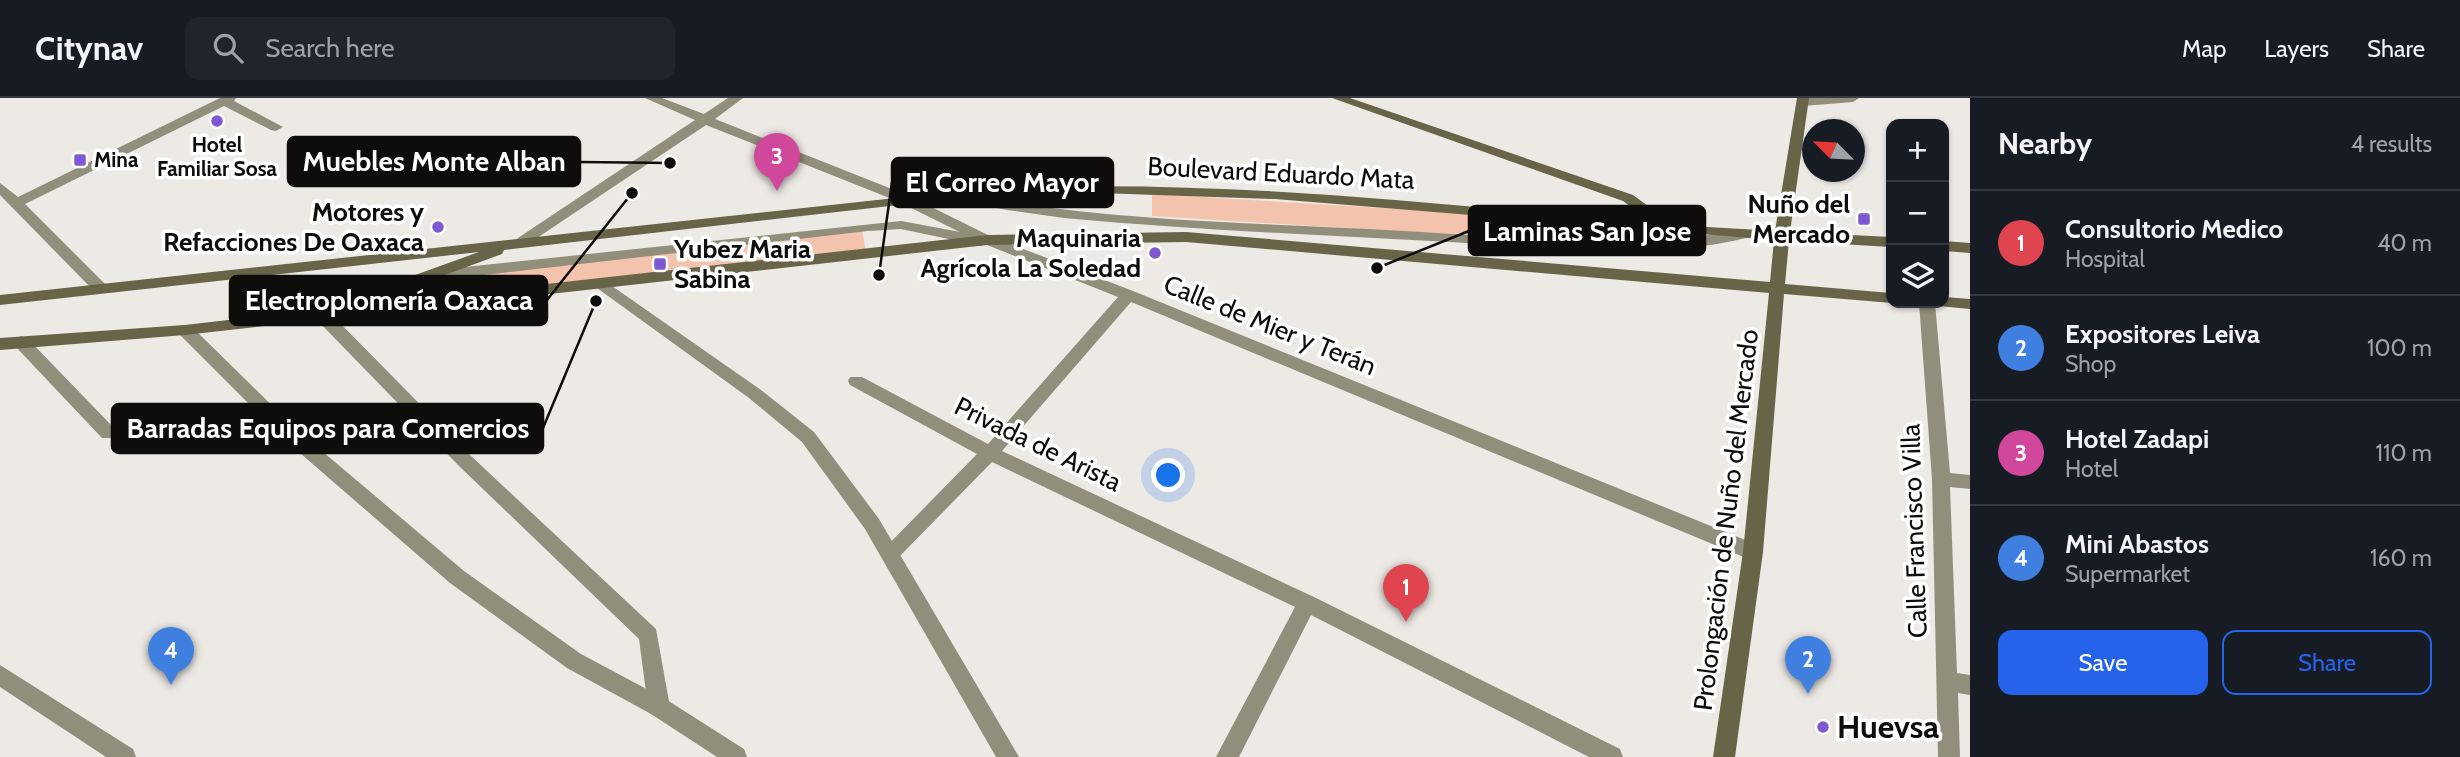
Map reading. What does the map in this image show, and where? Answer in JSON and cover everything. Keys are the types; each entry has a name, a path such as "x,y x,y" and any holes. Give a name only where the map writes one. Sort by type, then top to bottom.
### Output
{"main road":[{"path":"1338,98 1628,198 1668,229"},
{"name":"Prolongación de Nuño del Mercado","path":"1724,757 1753,552 1783,235 1803,100"},
{"name":"Boulevard Eduardo Mata","path":"0,300 796,213 902,198 1141,189 1280,195 1668,229 1886,242"},
{"path":"0,344 185,330 985,240 1186,237 1886,298"},
{"path":"322,315 523,241"},
{"path":"1949,246 1970,248"},
{"path":"1949,302 1970,304"}],"street":[{"name":"Calle de Mier y Terán","path":"651,98 902,198 985,240 1128,295 1753,552"},
{"path":"523,241 737,98"},
{"path":"1803,100 1853,98"},
{"path":"18,202 227,100 276,127"},
{"path":"0,187 18,202 100,288"},
{"path":"950,195 1003,208 1077,215 1370,233 1633,244 1718,241 1745,234"},
{"path":"342,313 435,280 493,268 901,225 985,240"},
{"path":"602,284 755,394 808,437 873,524 1008,757"},
{"path":"890,553 990,453 1128,295"},
{"name":"Calle Francisco Villa","path":"1927,308 1941,479 1949,757"},
{"path":"322,315 464,460 649,635 659,707"},
{"path":"185,330 291,436 457,577 574,661 659,707 736,757"},
{"path":"22,342 108,433"},
{"name":"Privada de Arista","path":"856,381 990,453 1307,603 1612,757"},
{"path":"1941,479 1970,482"},
{"path":"1227,757 1307,603"},
{"path":"0,675 125,757"},
{"path":"1946,681 1970,685"}],"building":[{"path":"1152,194 1529,217 1538,240 1152,216"},
{"path":"862,230 866,252 464,296 469,273"}],"place":[{"name":"Hotel Familiar Sosa","path":"217,121"},
{"name":"Mina","path":"80,160"},
{"name":"Muebles Monte Alban","path":"670,163"},
{"name":"Hotel Zadapi","path":"777,191"},
{"name":"Electroplomería Oaxaca","path":"632,193"},
{"name":"Nuño del Mercado","path":"1864,219"},
{"name":"Motores y Refacciones De Oaxaca","path":"438,227"},
{"name":"Maquinaria Agrícola La Soledad","path":"1155,253"},
{"name":"Yubez Maria Sabina","path":"660,264"},
{"name":"Laminas San Jose","path":"1377,268"},
{"name":"El Correo Mayor","path":"879,275"},
{"name":"Barradas Equipos para Comercios","path":"596,301"},
{"name":"Consultorio Medico","path":"1406,622"},
{"name":"Mini Abastos","path":"171,685"},
{"name":"Expositores Leiva","path":"1808,694"},
{"name":"Huevsa","path":"1823,727"}]}
